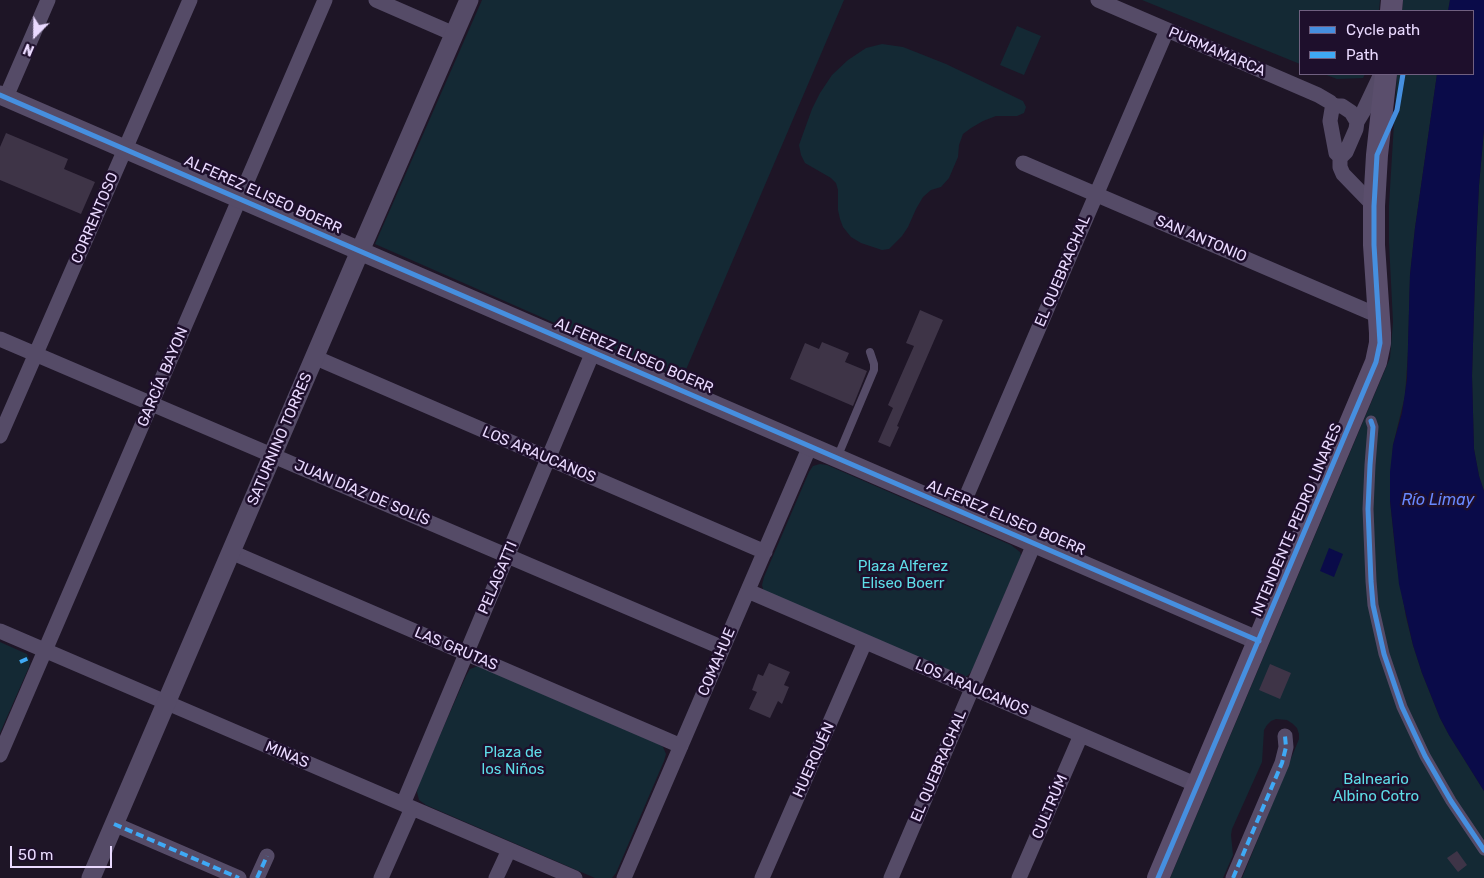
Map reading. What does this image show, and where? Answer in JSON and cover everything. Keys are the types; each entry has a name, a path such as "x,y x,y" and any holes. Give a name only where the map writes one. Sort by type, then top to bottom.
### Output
{"main road":[{"name":"INTENDENTE PEDRO LINARES","path":"1158,878 1376,362 1380,343 1374,245 1374,206 1377,155 1386,75"}],"street":[{"path":"3,96 48,0"},
{"name":"CORRENTOSO","path":"0,436 190,0"},
{"name":"GARCÍA BAYON","path":"0,755 325,0"},
{"path":"376,0 454,34"},
{"name":"SATURNINO TORRES","path":"91,878 469,0"},
{"name":"PURMAMARCA","path":"1098,0 1318,95 1330,102 1334,107 1342,106 1347,108 1354,115 1357,122"},
{"name":"EL QUEBRACHAL","path":"960,511 1167,30"},
{"path":"1340,156 1345,154 1356,129 1357,122 1380,75"},
{"name":"ALFEREZ ELISEO BOERR","path":"3,96 1258,641"},
{"path":"1334,107 1330,113 1330,121 1336,153 1340,156 1340,167 1343,174 1374,206"},
{"name":"SAN ANTONIO","path":"1023,163 1379,316"},
{"name":"JUAN DÍAZ DE SOLÍS","path":"0,339 723,648"},
{"name":"PELAGATTI","path":"381,878 466,653 592,352"},
{"name":"LOS ARAUCANOS","path":"314,357 764,552"},
{"path":"1371,421 1373,426 1368,508 1371,581 1373,605 1384,654 1402,707 1425,756 1451,801 1484,850"},
{"name":"COMAHUE","path":"624,878 810,446"},
{"name":"EL QUEBRACHAL","path":"891,878 1034,544"},
{"name":"LAS GRUTAS","path":"231,552 681,746"},
{"name":"LOS ARAUCANOS","path":"748,591 1197,785"},
{"name":"MINAS","path":"0,632 575,878"},
{"name":"HUERQUÉN","path":"762,878 865,642"},
{"name":"CULTRÚM","path":"1019,878 1081,735"},
{"path":"1233,878 1282,763 1286,747 1285,736"},
{"path":"114,824 239,878"},
{"path":"496,878 508,850"},
{"path":"257,878 267,856"}],"lane":[{"path":"837,458 874,370 870,352"}],"green space":[{"path":"482,0 844,0 682,379 375,244"},
{"path":"1142,0 1380,0 1379,10 1299,10 1299,64"},
{"path":"1403,0 1450,0 1448,10 1402,10"},
{"path":"1017,26 1041,36 1024,75 1000,65"},
{"path":"882,44 903,47 946,64 1023,101 1026,107 1024,113 1017,116 996,116 983,121 963,134 959,145 958,157 949,178 941,187 931,190 923,197 902,236 889,249 882,250 861,243 851,237 843,227 838,210 836,183 805,163 799,145 812,109 832,75 848,60 866,48"},
{"path":"1327,75 1364,75 1363,78 1337,79"},
{"name":"Balneario Albino Cotro","path":"1397,75 1437,75 1415,228 1410,275 1405,396 1393,445 1390,500 1396,558 1406,617 1422,673 1440,718 1484,791 1484,878 1242,878 1299,739 1297,728 1293,724 1287,720 1276,719 1271,721 1264,730 1262,762 1232,829 1233,855 1223,878 1170,878 1390,358 1393,322 1389,205"},
{"path":"1484,130 1484,491 1474,449 1472,376 1479,185"},
{"name":"Plaza Alferez Eliseo Boerr","path":"827,465 1011,545 1020,552 1021,556 972,671 967,676 964,677 765,592 762,585 764,577 809,472 813,466"},
{"path":"0,642 27,654 30,661 0,733"},
{"name":"Plaza de los Niños","path":"478,666 663,747 666,754 664,761 616,873 612,878 595,878 426,805 419,800 417,792 419,783 466,676 470,669"}],"water":[{"name":"Río Limay","path":"1450,0 1484,0 1484,130 1479,185 1472,376 1474,449 1484,491 1484,791 1440,718 1422,673 1413,645 1399,584 1390,500 1390,472 1393,445 1402,413 1407,379 1410,275 1415,228 1437,75 1474,75 1474,10 1448,10"},
{"path":"1329,548 1343,554 1334,577 1320,571"}],"building":[{"path":"6,133 68,159 64,169 95,182 81,214 0,180 0,147"},
{"path":"920,310 943,320 897,426 899,427 890,447 878,442 893,408 888,405 914,346 906,343"},
{"path":"822,342 849,353 845,362 867,371 853,406 790,379 805,343 819,349"},
{"path":"769,663 790,672 784,685 789,687 782,704 778,701 770,718 749,709 757,692 752,690 758,674 763,676"},
{"path":"1270,664 1291,673 1280,699 1259,690"},
{"path":"1457,851 1467,865 1458,872 1447,858"}],"marked path":[{"path":"20,662 29,658"},
{"path":"1233,878 1282,763 1286,747 1285,736"},
{"path":"114,824 239,878"},
{"path":"257,878 267,856"}],"cycle path":[{"path":"1158,878 1376,362 1380,343 1374,245 1377,155 1397,110 1403,75"},
{"path":"0,95 1259,641"},
{"path":"1371,421 1373,427 1368,509 1371,581 1373,605 1384,654 1402,707 1425,756 1451,801 1484,850"}]}
